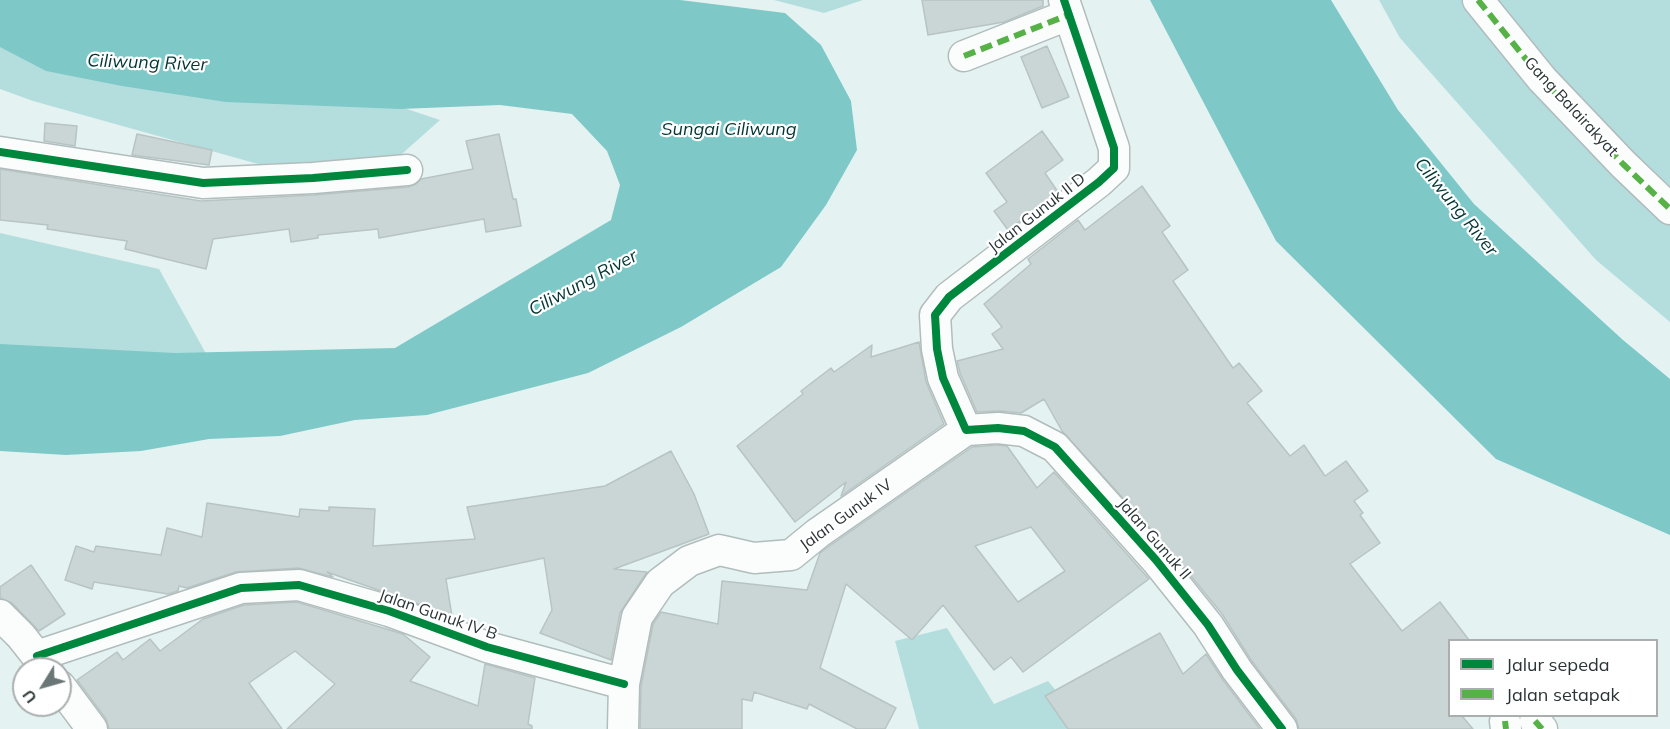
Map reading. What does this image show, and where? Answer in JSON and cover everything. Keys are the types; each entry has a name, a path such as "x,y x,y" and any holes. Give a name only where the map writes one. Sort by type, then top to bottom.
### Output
{"street":[{"name":"Gang Balairakyat","path":"1478,0 1542,79 1623,164 1670,209"},
{"path":"964,56 1066,8"},
{"name":"Jalan Gunuk II D","path":"966,430 943,378 937,349 935,315 949,297 1099,182 1113,168 1114,148 1066,8"},
{"path":"0,152 203,183 312,178 407,170"},
{"name":"Jalan Gunuk II","path":"966,430 998,428 1024,431 1055,447 1156,560 1208,625 1282,729"},
{"name":"Jalan Gunuk IV","path":"623,729 624,684 637,617 660,583 689,561 719,550 754,558 791,555 818,533 966,430"},
{"name":"Jalan Gunuk IV B","path":"58,657 241,588 298,585 389,611 487,647 624,684"},
{"path":"0,615 37,657"},
{"path":"72,702 92,729"}],"shaded area":[{"path":"774,0 863,0 824,13"},
{"path":"1379,0 1670,0 1670,322 1596,260 1400,38"},
{"path":"0,28 395,105 440,120 394,161 258,164 33,101 0,89"},
{"path":"0,233 159,269 209,359 0,348"},
{"path":"947,628 994,704 1048,681 1088,729 919,729 895,641"}],"water":[{"name":"Sungai Ciliwung","path":"0,0 680,0 785,13 821,45 851,101 857,150 826,205 781,267 681,327 588,373 427,415 355,420 280,436 209,439 141,451 66,455 0,451 0,344 175,353 395,348 611,220 620,185 607,151 572,114 500,105 400,109 226,102 122,86 46,71 0,47"},
{"name":"Ciliwung River","path":"1150,0 1331,0 1398,110 1474,204 1623,340 1670,379 1670,535 1496,459 1276,241"}],"building":[{"path":"922,0 1043,0 1043,6 1004,22 928,35"},
{"path":"1047,46 1069,97 1042,108 1021,57"},
{"path":"45,123 77,126 75,146 44,141"},
{"path":"1042,131 1063,160 1045,173 1058,192 1008,230 994,211 1007,202 986,173"},
{"path":"137,134 212,150 209,165 132,155"},
{"path":"499,134 521,226 486,232 484,219 379,238 378,229 318,235 318,238 291,242 289,229 213,239 206,269 125,249 127,241 47,229 48,225 0,220 0,169 201,201 314,195 408,187 421,179 473,169 466,141"},
{"path":"1142,186 1170,226 1162,232 1188,270 1173,281 1233,368 1239,363 1262,391 1247,403 1290,456 1304,445 1325,476 1346,461 1368,491 1354,501 1363,513 1360,515 1380,543 1350,564 1402,631 1440,602 1468,639 1448,639 1448,717 1463,717 1473,729 1299,729 1296,719 1251,660 1222,614 1169,549 1062,431 1044,399 1021,413 977,412 957,361 1003,349 992,334 1002,327 984,304 1031,264 1028,259 1078,220 1085,230"},
{"path":"919,342 926,382 944,424 841,496 846,482 795,522 737,446 803,394 801,391 831,368 834,372 872,345 871,357"},
{"path":"1007,446 1037,488 1054,472 1149,579 1023,672 1011,657 994,670 943,605 912,640 846,584 820,668 896,708 885,729 857,729 809,704 807,709 754,692 752,701 742,699 742,729 640,729 641,686 653,624 661,612 718,624 722,581 807,590 820,553 972,447","holes":["1031,527 1065,571 1018,602 975,546"]},
{"path":"671,451 694,494 709,534 614,569 647,572 620,613 611,660 540,633 552,610 544,558 446,579 452,616 327,572 333,577 298,568 236,572 187,588 179,586 178,591 168,594 94,582 92,589 65,580 76,546 94,552 96,546 161,555 167,528 202,537 207,503 299,517 300,509 329,511 329,507 375,509 373,546 475,539 467,507 605,486"},
{"path":"31,565 65,614 39,631 12,603 0,598 0,587"},
{"path":"297,602 403,634 430,657 410,681 478,706 485,664 535,678 528,724 532,726 532,729 287,729 335,684 295,651 249,683 282,729 109,729 106,719 77,680 117,652 123,660 150,639 160,651 203,619 244,605"},
{"path":"1160,633 1183,674 1206,654 1260,729 1068,729 1045,696"}],"marked path":[{"path":"1478,0 1542,79 1623,164 1670,209"},
{"path":"964,56 1068,15"},
{"path":"1505,721 1506,729"},
{"path":"1535,721 1542,729"}],"cycle path":[{"path":"1064,0 1114,148 1114,168 949,297 935,315 937,349 943,378 966,430 998,428 1024,431 1055,447 1156,560 1208,625 1237,670 1282,729"},
{"path":"0,152 203,183 313,178 407,170"},
{"path":"37,656 241,588 299,585 389,611 487,647 624,684"}]}
